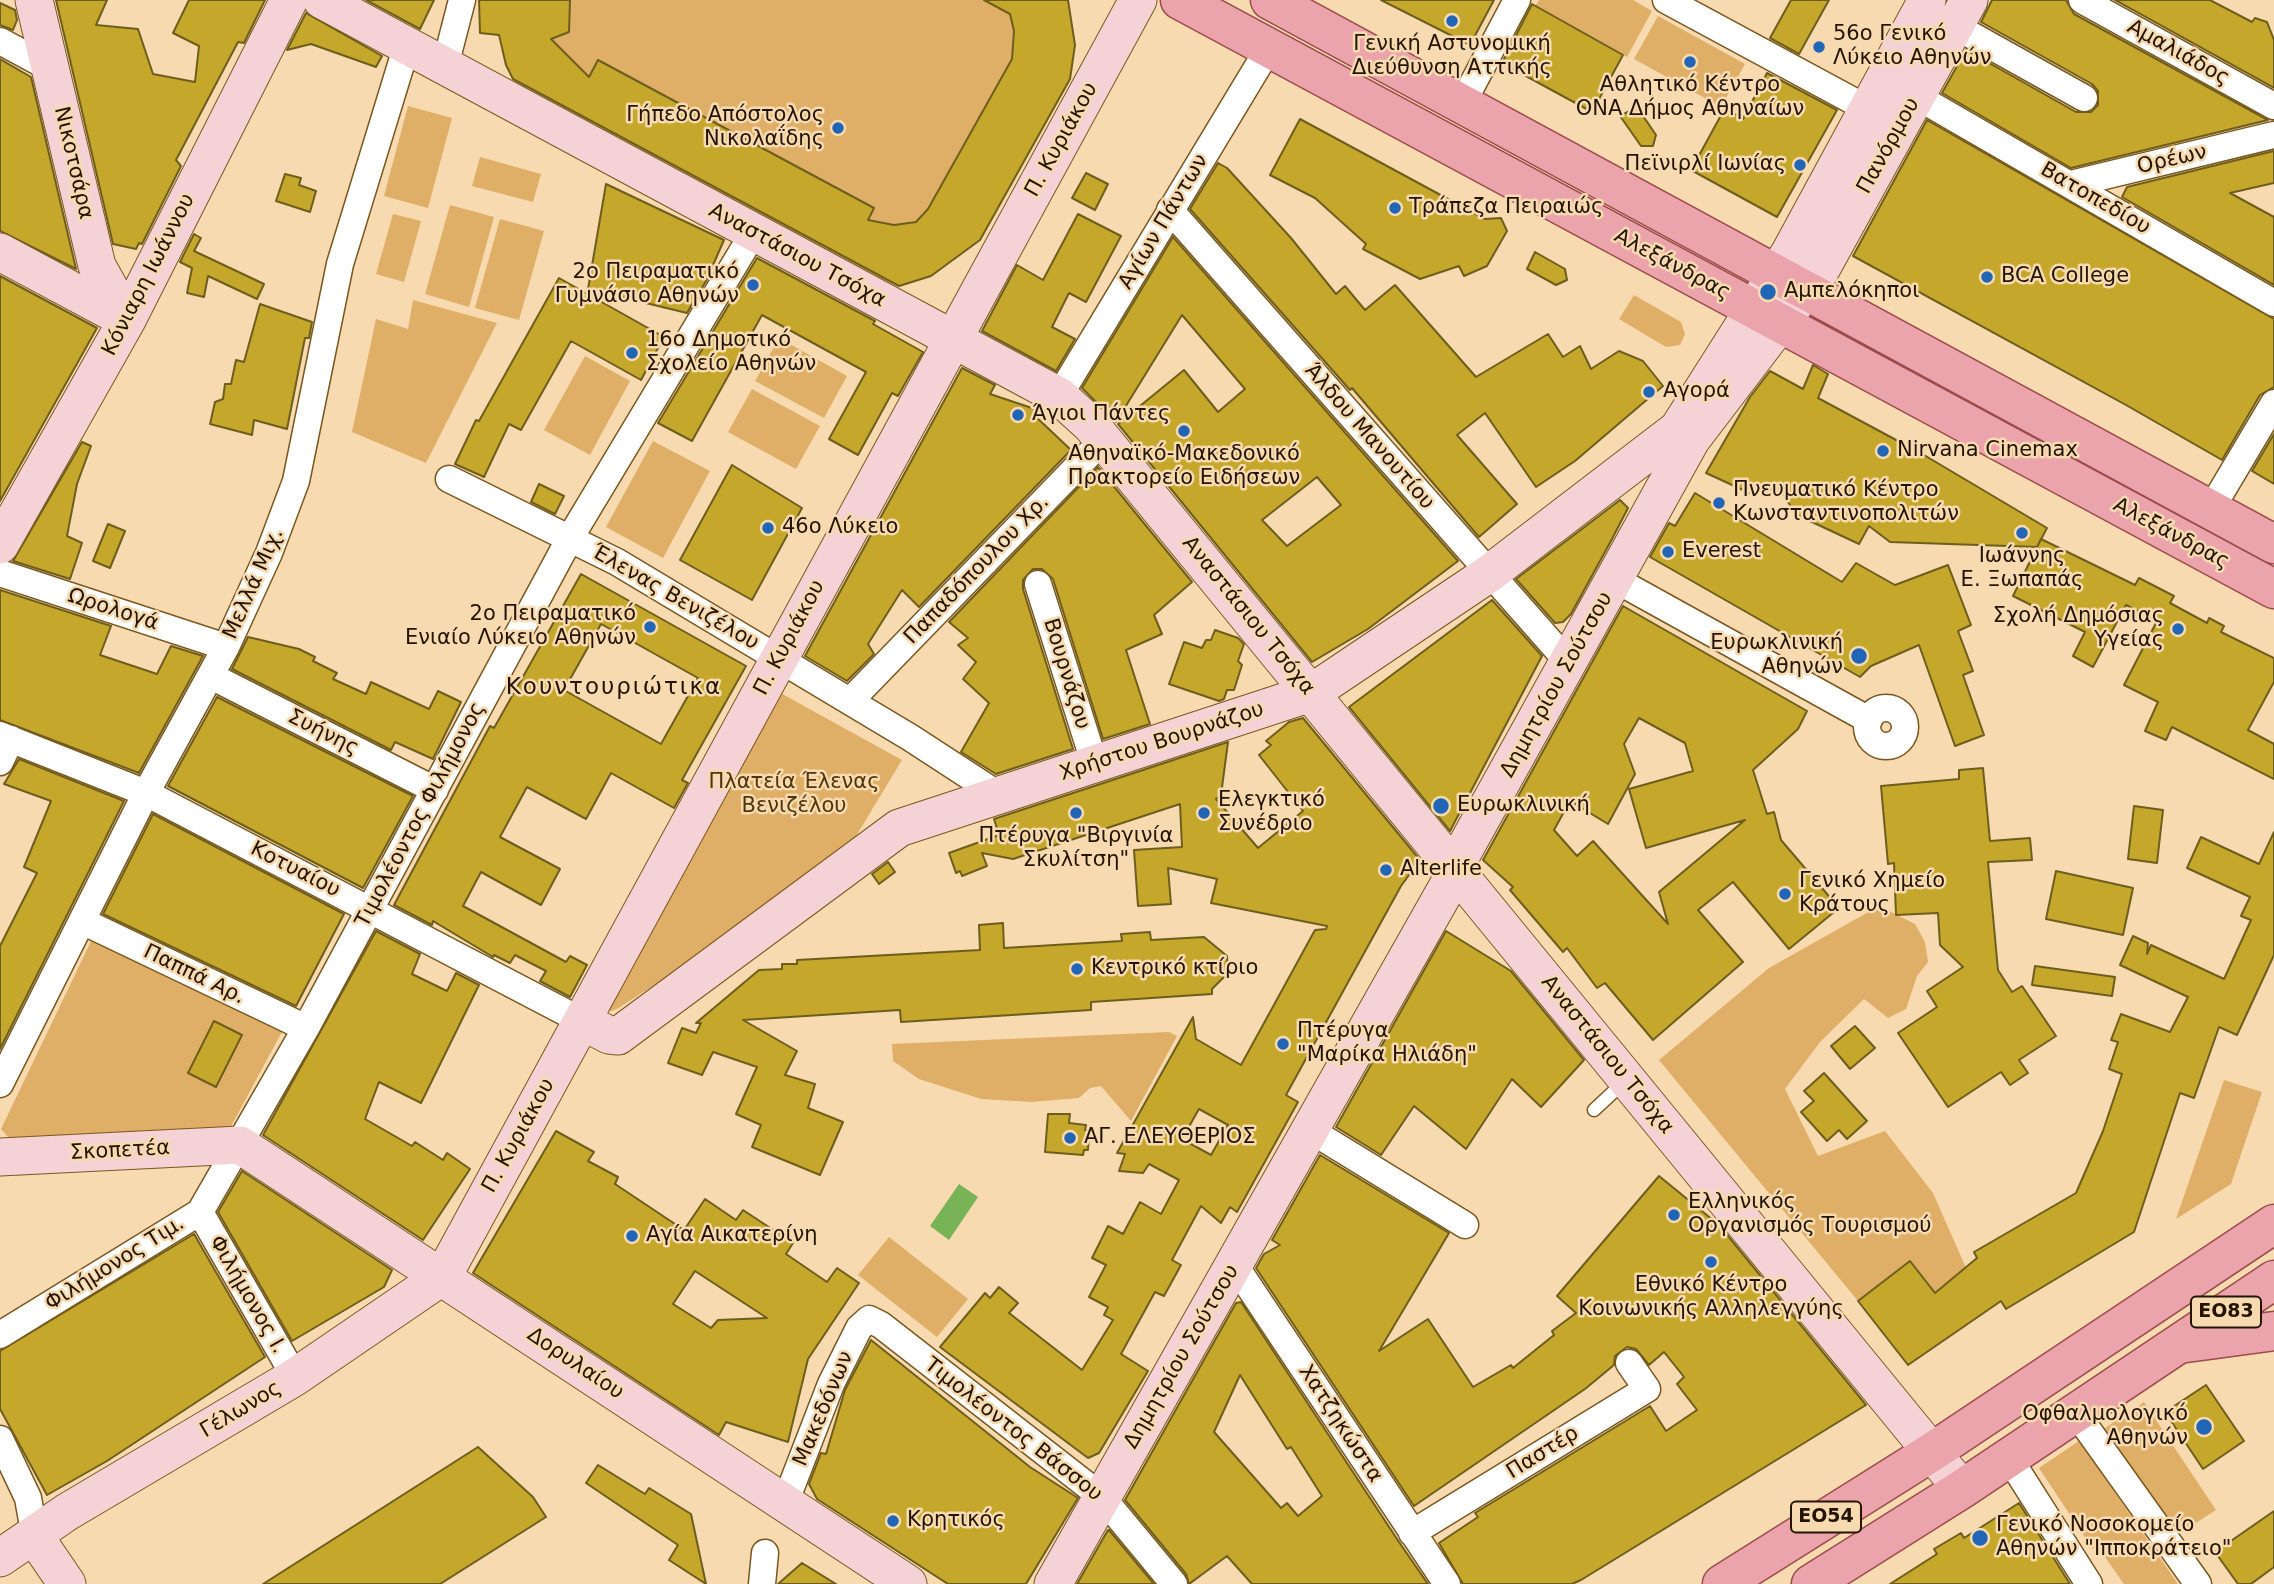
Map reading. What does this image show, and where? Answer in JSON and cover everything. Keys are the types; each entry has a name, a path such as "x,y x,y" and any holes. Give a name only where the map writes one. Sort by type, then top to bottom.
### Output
{"main road":[{"name":"Αλεξάνδρας","path":"1180,0 1222,10 1269,48 2274,590"},
{"name":"Αλεξάνδρας","path":"1270,0 2274,544"},
{"name":"ΕΟ54","path":"1722,1584 1932,1452 2274,1224"},
{"name":"ΕΟ83","path":"2177,1344 2274,1280"},
{"name":"ΕΟ54","path":"1811,1584 1962,1489 2177,1344 2274,1331"}],"street":[{"name":"Νικοτσάρα","path":"34,0 97,267 127,320"},
{"name":"Κόνιαρη Ιωάννου","path":"0,545 127,320 289,0"},
{"name":"Αναστάσιου Τσόχα","path":"322,0 1059,396 1103,440 1962,1489"},
{"path":"445,66 462,0"},
{"name":"Π. Κυριάκου","path":"443,1276 1138,0"},
{"path":"1462,104 1517,0"},
{"path":"1666,0 1868,109"},
{"name":"Πανόρμου","path":"1791,282 1868,109 1927,0"},
{"name":"Αμαλιάδος","path":"2082,0 2274,106"},
{"path":"1962,13 2084,98"},
{"name":"Πανόρμου","path":"1791,282 1821,271 1962,13"},
{"path":"0,41 52,69"},
{"name":"Μελλά Μιχ.","path":"0,1084 146,793 211,676 269,554 296,481 340,264 407,45"},
{"name":"Αγίων Πάντων","path":"1059,396 1269,48"},
{"name":"Βατοπεδίου","path":"1916,96 2274,303"},
{"name":"Ορέων","path":"2071,184 2274,135"},
{"name":"Άλδου Μανουτίου","path":"1170,210 1569,663"},
{"name":"Τιμoλέοντος Φιλήμονος","path":"240,1145 306,1028 570,538 754,232"},
{"path":"0,252 127,320"},
{"name":"Χρήστου Βουρνάζου","path":"582,1021 609,1035 618,1036 900,828 1311,693 1490,573 1678,429 1768,316 1791,282"},
{"name":"Δημητρίου Σούτσου","path":"1053,1584 1454,875 1454,868 1616,580 1691,440 1768,316"},
{"path":"2211,509 2274,403"},
{"name":"Παπαδόπουλου Χρ.","path":"850,701 1103,440"},
{"name":"Έλενας Βενιζέλου","path":"449,479 570,538 850,701 1000,796"},
{"name":"Ωρολογά","path":"0,573 226,646"},
{"path":"1616,580 1869,720"},
{"name":"Βουρνάζου","path":"1038,584 1095,765"},
{"name":"Συήνης","path":"211,676 435,790"},
{"name":"Κοτυαίου","path":"4,745 146,793 582,1021"},
{"name":"Παππά Αρ.","path":"82,921 306,1028"},
{"path":"1310,1130 1465,1225"},
{"name":"Δορυλαίου","path":"240,1145 908,1584"},
{"name":"Σκοπετέα","path":"0,1157 240,1145"},
{"name":"Φιλήμονος Τιμ.","path":"0,1335 200,1212 240,1145"},
{"name":"Φιλήμονος Ι.","path":"200,1212 295,1377"},
{"name":"Χατζηκώστα","path":"1234,1264 1447,1584"},
{"name":"Γέλωνος","path":"0,1558 35,1537 67,1512 295,1377 443,1276"},
{"name":"Τιμολέοντος Βάσσου","path":"869,1319 881,1325 1102,1497 1174,1584"},
{"name":"Μακεδόνων","path":"785,1503 831,1384 859,1328 869,1319"},
{"name":"Παστέρ","path":"1412,1533 1647,1389 1629,1363"},
{"path":"2076,1413 2198,1584"},
{"path":"0,1438 7,1471 28,1498 35,1537 67,1584"},
{"path":"2009,1458 2089,1584"},
{"path":"762,1584 765,1553"}],"lane":[{"path":"1594,1111 1627,1079"}],"green space":[{"path":"479,0 1068,0 1075,45 1070,79 980,240 931,276 898,286 844,264 519,90 506,65 499,35 480,33"},
{"path":"1539,0 1633,0 1652,11 1627,57 1535,6"},
{"name":"Αθλητικό Κέντρο ΟΝΑ Δήμος Αθηναίων","path":"1658,16 1745,64 1721,107 1634,59"},
{"path":"408,106 452,118 428,208 384,196"},
{"path":"480,157 541,174 533,202 472,186"},
{"path":"450,205 494,217 469,307 425,294"},
{"path":"393,214 421,221 404,282 376,274"},
{"path":"500,219 544,231 519,320 475,308"},
{"path":"1634,295 1681,322 1685,334 1680,345 1666,347 1619,319"},
{"path":"413,300 497,323 426,463 352,432 376,319 408,329"},
{"path":"779,338 847,376 824,418 755,381"},
{"path":"585,356 630,381 590,455 544,430"},
{"path":"752,389 820,426 796,469 728,432"},
{"path":"653,441 710,471 663,558 606,527"},
{"name":"Πλατεία Έλενας Βενιζέλου","path":"775,690 902,760 853,841 816,880 617,1009 582,1021"},
{"path":"1879,906 1915,924 1925,942 1928,962 1917,976 1906,1009 1888,1018 1864,999 1820,1042 1785,1089 1818,1156 1885,1131 1933,1193 1966,1268 1935,1293 1909,1261 1858,1301 1659,1060 1769,968"},
{"path":"93,937 283,1030 228,1132 10,1139 1,1129"},
{"path":"1169,1032 1177,1036 1131,1121 1101,1086 1090,1088 1079,1098 1032,1102 981,1099 919,1079 893,1061 892,1044"},
{"path":"2224,1080 2262,1092 2231,1184 2176,1219"},
{"path":"889,1237 968,1299 937,1337 858,1275"},
{"path":"2144,1402 2216,1510 2177,1535 2105,1428"},
{"path":"2079,1441 2178,1584 2124,1584 2105,1557 2092,1548 2039,1468"}],"shaded area":[{"path":"959,1184 978,1197 949,1240 930,1226"}],"building":[{"path":"56,0 107,0 96,25 138,29 153,74 195,82 199,46 173,33 189,0 265,0 244,43 238,42 176,160 181,166 142,244 139,243 136,249 113,244"},
{"path":"366,0 434,0 420,29"},
{"path":"479,0 570,0 569,32 551,39 589,77 598,60 874,208 868,220 894,225 916,222 928,209 1012,59 1014,31 1010,14 984,0 1068,0 1075,45 1070,79 980,240 931,276 899,286 513,79 506,65 499,35 480,33"},
{"name":"Γενική Αστυνομική Διεύθυνση Αττικής","path":"1381,0 1494,0 1470,45"},
{"path":"1791,0 1829,0 1799,54 1770,38"},
{"path":"1992,0 2066,0 2074,14 2268,120 2071,168 1942,93 1966,50 2076,112 2091,112 2098,105 2098,91 2092,84 1981,22"},
{"path":"2115,0 2210,0 2252,22 2255,18 2267,22 2274,40 2274,88"},
{"path":"0,3 15,10 17,20 13,30 0,25"},
{"path":"1532,4 1623,55 1592,112 1502,63"},
{"path":"306,13 382,56 376,67 311,44 287,50"},
{"path":"0,59 31,77 76,269 0,231"},
{"path":"1767,73 1837,110 1777,217 1691,170 1725,108 1743,119"},
{"path":"1637,107 1656,135 1653,146 1641,146 1620,116"},
{"name":"Τράπεζα Πειραιώς","path":"1300,119 1485,219 1501,218 1507,231 1487,266 1464,276 1459,266 1420,279 1363,249 1366,244 1315,198 1270,175"},
{"path":"1927,120 2274,319 2274,387 2260,395 2222,460 1853,256"},
{"path":"2274,151 2274,183 2230,193 2274,217 2274,285 2122,197 2127,187"},
{"path":"1218,163 1227,168 1291,238 1336,294 1345,286 1365,310 1395,285 1476,377 1548,334 1563,357 1580,346 1591,369 1619,351 1643,361 1663,386 1575,461 1536,487 1485,413 1457,435 1517,504 1479,537 1352,388 1350,390 1190,209"},
{"path":"1086,173 1108,184 1095,210 1072,198"},
{"path":"285,174 301,178 299,185 316,191 310,212 276,201"},
{"path":"606,184 724,240 706,281 687,313 588,289"},
{"path":"1078,214 1121,236 1086,302 1069,293 1052,327 1075,339 1056,371 982,331 1017,265 1043,280"},
{"path":"194,234 201,238 194,251 264,284 257,299 208,276 204,297 187,293 192,268 180,262"},
{"path":"1173,237 1458,561 1368,629 1312,662 1118,424 1184,370 1218,412 1245,389 1182,315 1116,422 1082,388","holes":["1317,477 1341,505 1287,546 1262,520"]},
{"path":"1535,252 1565,269 1567,280 1556,285 1527,269"},
{"path":"757,258 875,321 873,324 923,352 898,396 892,393 858,455 829,439 866,372 762,315 692,441 658,423"},
{"path":"0,276 97,328 0,501"},
{"path":"559,278 664,337 641,380 571,341 521,430 509,424 484,477 455,464 476,420 479,421"},
{"path":"260,304 312,322 309,338 305,338 287,429 254,420 252,435 210,424 215,402 223,399 225,384 231,384 236,360 244,362"},
{"path":"1813,365 1828,374 1818,398 1924,455 2047,528 2037,547 1890,542 1869,526 1859,544 1795,514 1783,493 1759,487 1754,495 1706,473 1750,397 1770,371 1803,389"},
{"path":"962,368 995,385 990,394 1035,409 1033,414 1071,450 919,607 902,590 868,644 874,654 847,681 805,656"},
{"path":"2274,434 2274,484 2252,471"},
{"path":"82,442 91,446 77,484 67,536 82,543 70,579 13,561"},
{"name":"46o Λύκειο","path":"732,465 802,508 752,600 680,560"},
{"path":"1098,467 1192,582 1154,615 1162,634 1126,650 1150,724 1103,739 1053,579 1042,569 1033,569 1023,580 1023,589 1073,749 996,774 961,752 989,703 963,679 976,662 958,645 968,638 949,622"},
{"path":"539,484 564,496 555,514 531,502"},
{"path":"1695,493 1842,582 1856,563 1895,585 1948,565 1971,625 1958,631 1973,671 1963,675 1984,735 1955,746 1919,645 1871,666 1860,677 1650,557 1669,523 1675,526"},
{"path":"1620,500 1628,508 1612,539 1571,614 1563,622 1555,623 1516,579"},
{"path":"108,524 125,531 110,568 93,561"},
{"path":"2041,539 2135,585 2139,578 2174,596 2170,603 2207,623 2209,618 2224,626 2221,632 2274,658 2274,682 2248,730 2274,744 2274,779 2172,727 2166,740 2145,731 2158,702 2124,685 2157,621 2126,605 2093,667 2073,656 2085,632 2013,596"},
{"path":"581,574 746,666 682,780 688,783 674,808 611,773 586,819 527,787 500,837 560,869 541,905 481,872 463,906 566,962 570,956 587,965 570,997 540,981 546,971 515,955 510,963 494,955 493,957 433,921 432,925 394,905 490,726 494,728","holes":["601,624 698,678 661,744 564,690"]},
{"path":"0,590 111,626 100,655 157,674 171,646 203,656 139,773 0,720"},
{"path":"1492,600 1542,656 1450,831 1349,707"},
{"path":"1623,606 1807,711 1798,729 1753,770 1767,814 1774,812 1781,840 1839,908 1789,949 1733,882 1698,910 1743,962 1653,1040 1605,983 1597,988 1567,948 1563,952 1510,890 1513,887 1483,860","holes":["1639,718 1685,743 1693,771 1629,789 1646,848 1745,820 1659,892 1668,924 1593,841 1577,856 1554,830 1570,801 1608,824 1635,774 1624,744"]},
{"path":"1215,630 1238,638 1244,644 1238,661 1242,665 1234,690 1227,690 1224,699 1219,701 1169,684 1184,642 1202,648 1206,640 1211,640"},
{"path":"248,637 299,649 315,657 313,661 337,673 333,679 366,694 371,682 429,709 438,691 461,702 433,759 395,742 391,750 232,669"},
{"path":"217,697 413,796 363,888 168,786"},
{"path":"1303,718 1420,860 1401,886 1286,1095 1298,1102 1237,1212 1230,1207 1221,1223 1201,1206 1172,1260 1181,1265 1164,1296 1155,1292 1121,1354 1148,1371 1099,1453 1088,1458 940,1347 985,1293 990,1298 999,1287 1018,1303 1009,1313 1082,1370 1113,1320 1104,1315 1108,1307 1089,1297 1106,1265 1092,1258 1108,1226 1123,1234 1140,1202 1161,1214 1179,1180 1149,1164 1143,1173 1119,1171 1125,1154 1117,1153 1193,1017 1196,1039 1241,1065 1315,930 1326,929 1327,926 1211,903 1217,879 1168,868 1171,904 1138,906 1134,850 1182,847 1180,804 1013,859 982,853 987,866 962,876 960,871 956,873 949,853 999,835 994,819 1228,742 1221,795 1216,799 1258,848 1303,811 1259,755 1271,745 1266,741 1289,722","holes":["1199,1109 1228,1125 1211,1155 1182,1139"]},
{"path":"19,759 124,801 0,1049 0,946 37,873 24,867 51,801 4,784"},
{"path":"1983,768 1990,841 2030,838 2032,860 1988,862 1998,970 2012,992 2022,986 2056,1036 2019,1060 2028,1073 2010,1085 2001,1072 1948,1107 1898,1033 1937,1007 1927,991 1963,967 1940,945 1938,913 1896,915 1894,863 1888,864 1881,786 1959,779 1959,770"},
{"path":"2134,806 2163,810 2157,863 2128,859"},
{"path":"153,814 344,914 296,1006 103,914"},
{"path":"2274,832 2274,955 2237,1035 2219,1027 2194,1098 2180,1093 2134,1232 2006,1309 2001,1301 1908,1365 1858,1301 1910,1261 1935,1293 1977,1258 1974,1252 2076,1193 2103,1131 2122,1074 2109,1069 2118,1042 2111,1040 2121,1014 2170,1032 2188,997 2120,965 2133,936 2148,943 2147,954 2151,945 2224,979 2251,920 2241,916 2250,897 2187,868 2201,837 2259,864"},
{"path":"888,862 895,872 879,884 872,874"},
{"path":"2056,871 2133,888 2123,935 2046,919"},
{"name":"Κεντρικό κτίριο","path":"1003,923 1004,948 1122,941 1121,934 1150,932 1151,940 1204,937 1227,956 1228,973 1212,989 1212,994 1091,1002 1091,1010 901,1022 900,1010 743,1020 797,1051 785,1075 815,1084 808,1108 843,1122 820,1175 752,1147 761,1125 736,1114 757,1067 713,1052 702,1075 668,1063 682,1028 696,1033 701,1023 696,1023 759,970 782,969 782,964 797,964 797,960 980,950 979,925"},
{"path":"376,931 420,954 412,974 447,991 456,973 479,985 421,1103 379,1082 365,1119 412,1146 415,1142 443,1160 447,1153 470,1169 423,1240 263,1135"},
{"path":"1446,931 1511,971 1584,1060 1541,1107 1512,1079 1466,1149 1414,1106 1381,1155 1336,1127"},
{"path":"2035,966 2115,977 2112,996 2032,985"},
{"path":"214,1021 242,1035 216,1087 188,1073"},
{"path":"1855,1026 1875,1048 1850,1069 1831,1046"},
{"path":"1824,1073 1867,1121 1847,1139 1839,1130 1827,1141 1801,1112 1814,1101 1804,1091"},
{"name":"ΑΓ. ΕΛΕΥΘΕΡΙΟΣ","path":"1048,1114 1070,1114 1069,1123 1086,1125 1085,1130 1089,1130 1088,1150 1084,1150 1083,1155 1045,1152"},
{"path":"556,1131 594,1152 588,1161 618,1177 615,1184 684,1230 705,1199 736,1220 743,1210 793,1243 786,1254 827,1282 837,1268 859,1283 808,1359 788,1442 726,1422 719,1435 473,1273","holes":["695,1271 767,1318 718,1320 711,1328 673,1304"]},
{"path":"1320,1155 1449,1233 1379,1351 1428,1319 1473,1387 1511,1365 1513,1368 1554,1335 1552,1331 1576,1313 1557,1296 1659,1176 1719,1225 1866,1405 1572,1584 1463,1584 1439,1543 1478,1517 1475,1513 1650,1406 1666,1431 1697,1410 1677,1384 1684,1377 1664,1352 1649,1365 1636,1349 1627,1347 1615,1356 1614,1365 1585,1389 1414,1506 1256,1268 1264,1254 1280,1245 1272,1240"},
{"path":"242,1171 392,1270 384,1287 292,1341 218,1212"},
{"path":"194,1234 265,1357 107,1461 47,1495 0,1409 0,1351"},
{"path":"1241,1302 1428,1584 1252,1584 1227,1556 1189,1584 1186,1574 1125,1500 1236,1303","holes":["1240,1375 1287,1449 1291,1447 1322,1496 1298,1516 1287,1503 1281,1508 1214,1432"]},
{"path":"871,1340 1030,1467 1078,1498 1026,1584 948,1584 817,1499 809,1484 821,1453 826,1454 845,1390"},
{"name":"Οφθαλμολογικό Αθηνών","path":"2206,1385 2244,1441 2203,1469 2165,1412"},
{"path":"478,1447 533,1497 546,1517 440,1584 263,1584"},
{"path":"598,1465 645,1494 649,1488 691,1514 706,1584 669,1560 678,1545 586,1483"},
{"name":"Γενικό Νοσοκομείο Αθηνών \"Ιπποκράτειο\"","path":"2019,1503 2070,1584 1890,1584 1937,1554 1934,1549 1961,1533 1964,1538"},
{"path":"2274,1511 2274,1567 2251,1584 2238,1584 2215,1552"},
{"path":"1109,1530 1154,1584 1077,1584"},
{"path":"802,1563 836,1584 778,1584"}],"place":[{"name":"Γενική Αστυνομική Διεύθυνση Αττικής","path":"1452,21"},
{"name":"56ο Γενικό Λύκειο Αθηνών","path":"1819,47"},
{"name":"Αθλητικό Κέντρο ΟΝΑ Δήμος Αθηναίων","path":"1690,62"},
{"name":"Γήπεδο Απόστολος Νικολαΐδης","path":"838,128"},
{"name":"Πεϊνιρλί Ιωνίας","path":"1800,165"},
{"name":"Τράπεζα Πειραιώς","path":"1395,208"},
{"name":"BCA College","path":"1987,277"},
{"name":"2ο Πειραματικό Γυμνάσιο Αθηνών","path":"753,285"},
{"name":"Αμπελόκηποι","path":"1768,292"},
{"name":"16ο Δημοτικό Σχολείο Αθηνών","path":"632,353"},
{"name":"Αγορά","path":"1649,392"},
{"name":"Άγιοι Πάντες","path":"1018,415"},
{"name":"Αθηναϊκό-Μακεδονικό Πρακτορείο Ειδήσεων","path":"1184,431"},
{"name":"Nirvana Cinemax","path":"1883,451"},
{"name":"Πνευματικό Κέντρο Κωνσταντινοπολιτών","path":"1719,503"},
{"name":"46o Λύκειο","path":"768,528"},
{"name":"Ιωάννης Ε. Ξωπαπάς","path":"2022,533"},
{"name":"Everest","path":"1668,552"},
{"name":"2ο Πειραματικό Ενιαίο Λύκειο Αθηνών","path":"650,627"},
{"name":"Σχολή Δημόσιας Υγείας","path":"2178,629"},
{"name":"Ευρωκλινική Αθηνών","path":"1859,656"},
{"name":"Ευρωκλινική","path":"1441,806"},
{"name":"Πτέρυγα \"Βιργινία Σκυλίτση\"","path":"1076,813"},
{"name":"Ελεγκτικό Συνέδριο","path":"1204,813"},
{"name":"Alterlife","path":"1386,870"},
{"name":"Γενικό Χημείο Κράτους","path":"1785,894"},
{"name":"Κεντρικό κτίριο","path":"1077,969"},
{"name":"Πτέρυγα \"Μαρίκα Ηλιάδη\"","path":"1283,1044"},
{"name":"ΑΓ. ΕΛΕΥΘΕΡΙΟΣ","path":"1070,1138"},
{"name":"Ελληνικός Οργανισμός Τουρισμού","path":"1674,1215"},
{"name":"Αγία Αικατερίνη","path":"632,1236"},
{"name":"Εθνικό Κέντρο Κοινωνικής Αλληλεγγύης","path":"1711,1262"},
{"name":"Οφθαλμολογικό Αθηνών","path":"2204,1427"},
{"name":"Κρητικός","path":"893,1521"},
{"name":"Γενικό Νοσοκομείο Αθηνών \"Ιπποκράτειο\"","path":"1980,1538"}],"district":[{"name":"Κουντουριώτικα","path":"614,688"}]}
